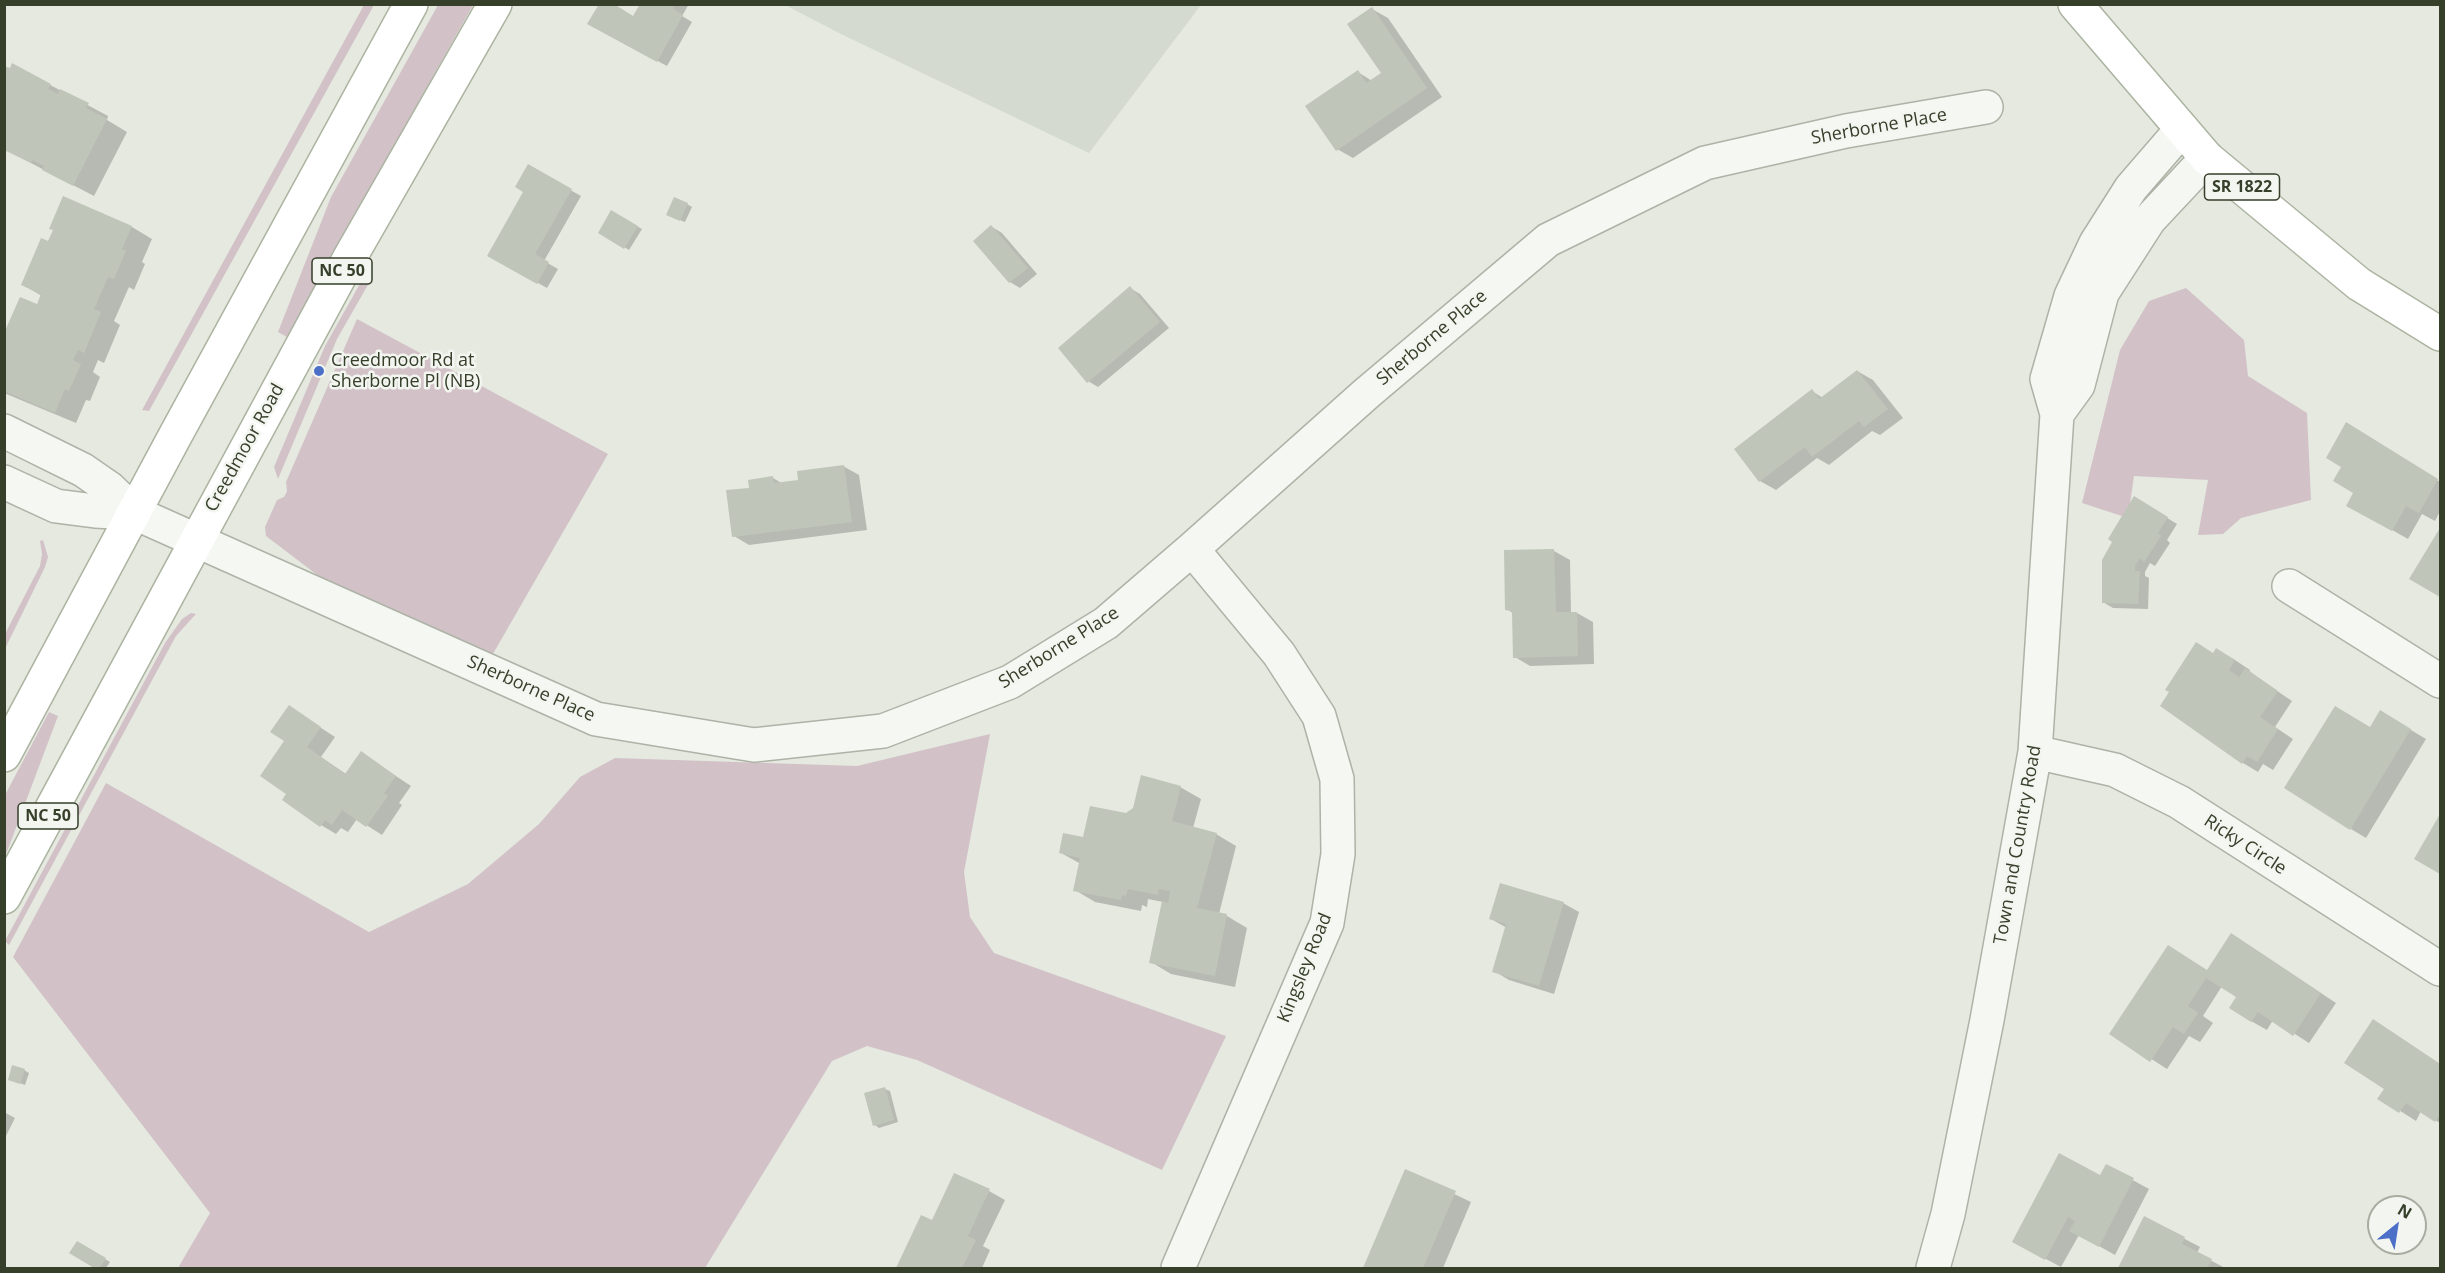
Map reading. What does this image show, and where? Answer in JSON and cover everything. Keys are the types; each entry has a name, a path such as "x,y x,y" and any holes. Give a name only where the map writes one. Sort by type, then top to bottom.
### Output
{"main road":[{"path":"4,755 411,4"},
{"name":"Creedmoor Road","path":"4,897 195,540 349,259 495,4"},
{"name":"SR 1822","path":"2075,4 2207,158 2360,284 2440,334"}],"street":[{"name":"Sherborne Place","path":"135,513 596,719 754,745 883,731 1011,682 1106,623 1366,393 1548,240 1705,163 1846,131 1986,107"},
{"name":"Town and Country Road","path":"1933,1269 1948,1214 1980,1054 2035,752 2057,414 2047,379 2071,296 2096,243 2131,188 2181,129"},
{"path":"2057,414 2078,385 2102,293 2149,220 2207,158"},
{"path":"4,431 83,470 109,488 135,513"},
{"path":"4,482 56,506 135,513"},
{"name":"Kingsley Road","path":"1178,1269 1327,923 1338,854 1337,779 1319,716 1279,654 1192,549"},
{"path":"2289,586 2440,681"},
{"name":"Ricky Circle","path":"2035,752 2115,770 2179,802 2440,969"}],"shaded area":[{"path":"364,5 374,5 149,411 142,410"},
{"path":"438,5 473,5 287,337 278,332 331,197"},
{"path":"785,5 1201,5 1089,153"},
{"path":"362,280 369,283 337,339 278,479 274,467 325,346"},
{"path":"2186,288 2244,340 2248,376 2307,413 2311,500 2241,518 2223,534 2198,535 2208,480 2134,476 2128,518 2082,503 2120,350 2149,301"},
{"path":"357,319 608,454 490,659 333,587 266,536 265,527 277,500 284,497 287,491 286,482"},
{"path":"43,540 48,557 45,567 5,649 5,634 40,566 42,554 40,541"},
{"path":"191,613 196,614 176,636 9,945 5,941 165,643 182,619"},
{"path":"49,712 58,716 5,857 5,795"},
{"path":"990,734 964,872 970,917 994,953 1226,1036 1162,1170 917,1060 867,1046 832,1061 705,1268 178,1268 210,1213 13,957 106,783 369,932 468,884 539,824 580,777 615,758 857,766"}],"building":[{"path":"599,4 614,4 633,16 640,4 675,4 673,9 683,15 657,62 587,24"},
{"path":"1372,7 1427,88 1336,151 1305,106 1358,70 1366,83 1381,73 1347,24"},
{"path":"12,63 51,84 48,89 58,94 60,89 89,103 86,108 107,119 73,186 42,170 44,166 33,160 31,163 4,150 4,66 10,68"},
{"path":"528,164 572,189 535,254 549,262 537,284 487,256 523,192 515,187"},
{"path":"63,196 132,226 122,249 126,251 114,279 108,277 94,309 101,312 84,353 78,350 73,360 81,364 69,391 65,389 55,413 4,391 4,333 20,297 37,304 41,294 21,285 41,238 48,241 53,230 49,229"},
{"path":"674,197 688,203 680,221 666,215"},
{"path":"611,210 638,226 624,249 598,233"},
{"path":"991,225 1028,268 1009,283 973,241"},
{"path":"1130,286 1160,322 1087,383 1058,348"},
{"path":"1857,370 1888,409 1864,427 1859,421 1812,457 1805,447 1759,482 1734,449 1812,389 1819,399"},
{"path":"2346,422 2438,479 2419,513 2406,506 2392,531 2346,506 2353,493 2333,481 2341,467 2326,458"},
{"path":"844,465 852,522 732,537 726,490 749,488 748,480 773,476 774,483 798,480 797,471"},
{"path":"2134,496 2168,517 2158,533 2161,536 2144,562 2140,558 2135,566 2135,571 2140,571 2138,604 2102,603 2102,560 2112,542 2108,539"},
{"path":"2440,528 2440,597 2409,579"},
{"path":"1554,549 1556,612 1577,612 1578,656 1513,658 1512,611 1505,610 1504,550"},
{"path":"2196,642 2213,653 2216,648 2235,660 2229,670 2239,677 2245,668 2278,691 2260,717 2278,729 2257,762 2247,756 2242,764 2160,706 2169,692 2165,690"},
{"path":"289,705 321,727 307,747 345,774 361,751 396,776 384,793 388,796 366,827 342,810 332,825 325,820 320,827 282,800 286,794 260,776 284,741 270,732"},
{"path":"2335,706 2370,727 2380,710 2411,729 2350,830 2284,788"},
{"path":"1141,775 1181,786 1172,821 1217,833 1197,908 1227,914 1215,976 1149,963 1162,901 1168,903 1170,891 1159,889 1158,895 1128,889 1126,896 1122,895 1121,900 1073,891 1080,858 1059,853 1063,833 1083,837 1090,806 1126,813 1133,808"},
{"path":"2440,814 2440,874 2414,859"},
{"path":"1500,883 1564,902 1539,986 1492,972 1506,924 1489,919"},
{"path":"2231,933 2321,993 2293,1036 2258,1012 2251,1022 2229,1008 2236,997 2206,978 2188,1006 2198,1013 2184,1034 2173,1027 2150,1062 2109,1034 2168,945 2207,970"},
{"path":"2373,1019 2440,1064 2440,1114 2435,1122 2406,1103 2399,1113 2377,1099 2384,1089 2344,1063"},
{"path":"12,1065 25,1069 20,1084 8,1080"},
{"path":"885,1087 894,1120 873,1126 864,1093"},
{"path":"2059,1153 2100,1175 2106,1164 2134,1178 2099,1247 2069,1231 2075,1221 2068,1217 2045,1260 2012,1242"},
{"path":"1405,1169 1456,1191 1423,1268 1363,1268"},
{"path":"954,1173 990,1189 968,1236 976,1240 962,1268 896,1268 921,1215 932,1220"},
{"path":"2144,1216 2185,1237 2182,1244 2212,1259 2207,1268 2118,1268"},
{"path":"77,1241 106,1258 100,1268 94,1268 69,1253"}],"place":[{"name":"Creedmoor Rd at Sherborne Pl (NB)","path":"319,371"}]}
